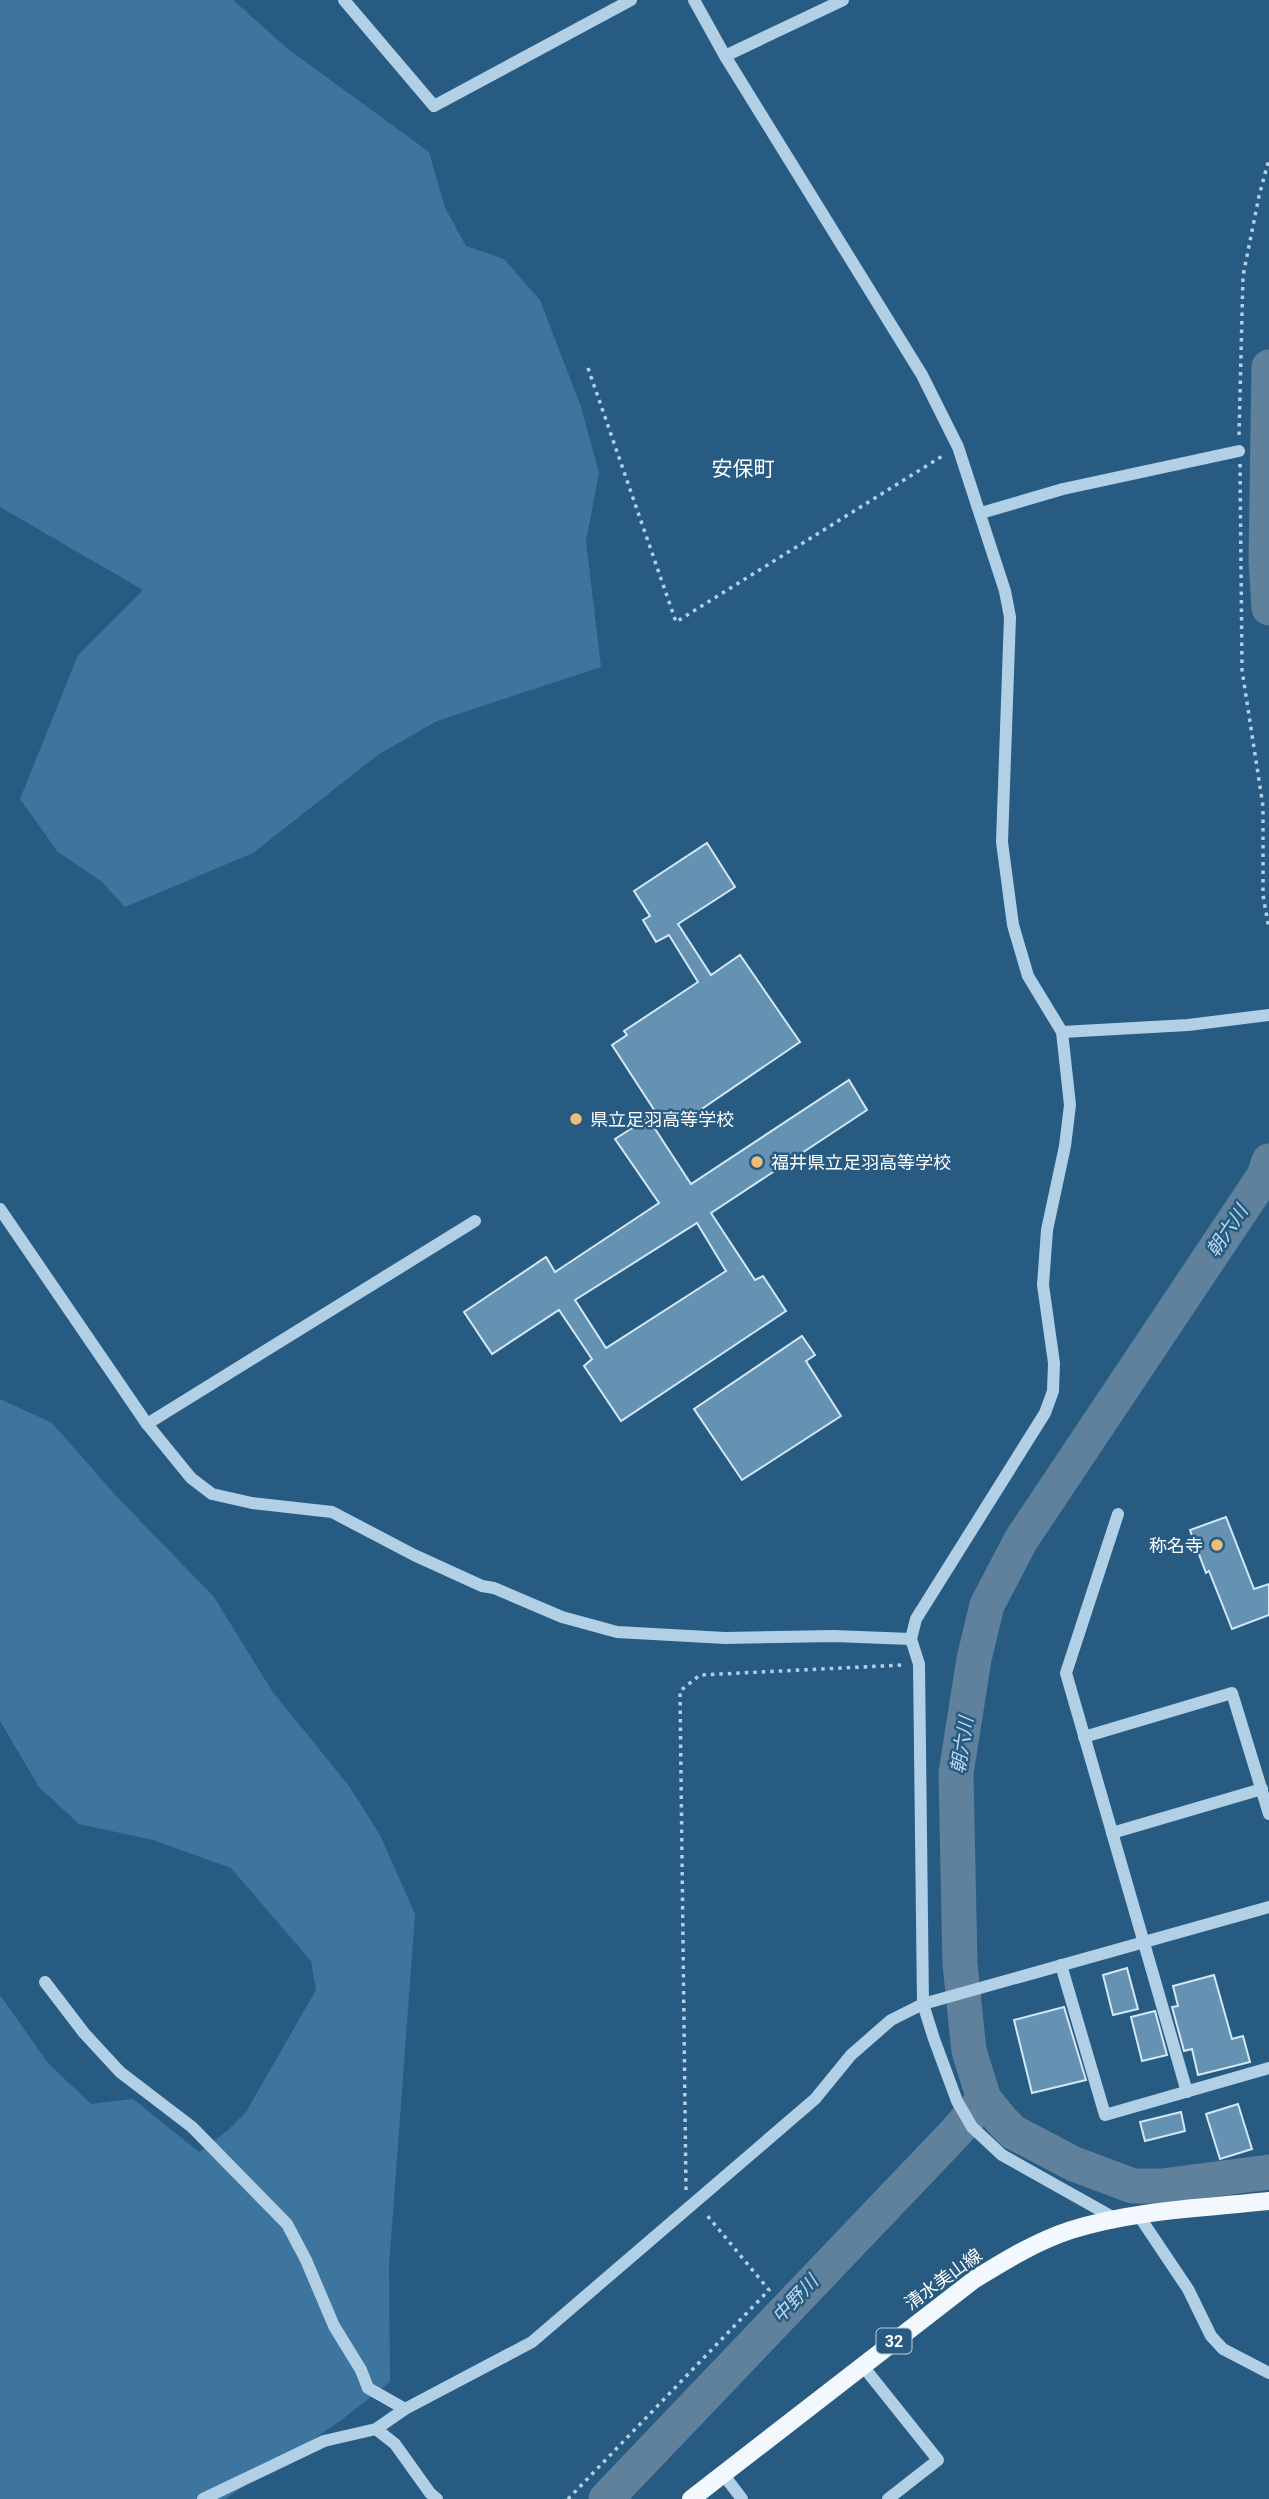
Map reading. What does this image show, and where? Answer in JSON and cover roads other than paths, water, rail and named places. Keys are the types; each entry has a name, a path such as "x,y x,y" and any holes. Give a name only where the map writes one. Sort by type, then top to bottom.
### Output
{"main road":[{"name":"清水美山線","path":"691,2499 975,2279 1018,2253 1070,2231 1116,2219 1269,2201"}],"street":[{"path":"344,0 434,106 631,0"},
{"path":"694,0 725,56 922,375 958,447 1005,591 1010,617 1002,842 1013,925 1028,976 1062,1032 1070,1105 1065,1146 1047,1230 1043,1285 1054,1363 1053,1391 1045,1413 916,1619 911,1639 919,1664 923,2004 957,2101 972,2127 1002,2155 1116,2219"},
{"path":"725,56 843,0"},
{"path":"981,513 1063,489 1239,451"},
{"path":"1062,1032 1188,1024 1269,1015"},
{"path":"0,1209 147,1424 191,1478 212,1494 251,1503 332,1512 414,1556 482,1586 494,1588 573,1620 617,1632 725,1638 834,1636 911,1639"},
{"path":"147,1424 475,1221"},
{"path":"1118,1514 1066,1673 1187,2092"},
{"path":"1084,1737 1232,1693 1269,1814"},
{"path":"1112,1833 1262,1789"},
{"path":"203,2499 324,2441 376,2429 405,2409 532,2342 815,2099 851,2055 891,2020 923,2004 1269,1907"},
{"path":"1061,1965 1105,2115 1269,2068"},
{"path":"45,1982 84,2033 120,2072 192,2127 287,2224 306,2260 334,2326 369,2388 405,2409"},
{"path":"1139,2216 1188,2289 1211,2336 1223,2349 1269,2373"},
{"path":"862,2365 938,2460 888,2499"},
{"path":"376,2429 395,2444 437,2499"},
{"path":"723,2474 742,2499"}],"waterway":[{"name":"朝六川","path":"1269,367 1266,561 1269,608"},
{"name":"朝六川","path":"1269,1161 1264,1176 1021,1540 987,1605 974,1659 956,1773 960,1964 969,2051 984,2099 1013,2132 1074,2164 1133,2186 1162,2186 1269,2172"},
{"name":"中野川","path":"606,2499 956,2132 984,2099"}],"place":[{"name":"県立足羽高等学校","path":"576,1119"},
{"name":"福井県立足羽高等学校","path":"757,1162"},
{"name":"称名寺","path":"1217,1545"}],"district":[{"name":"安保町","path":"743,469"}]}
